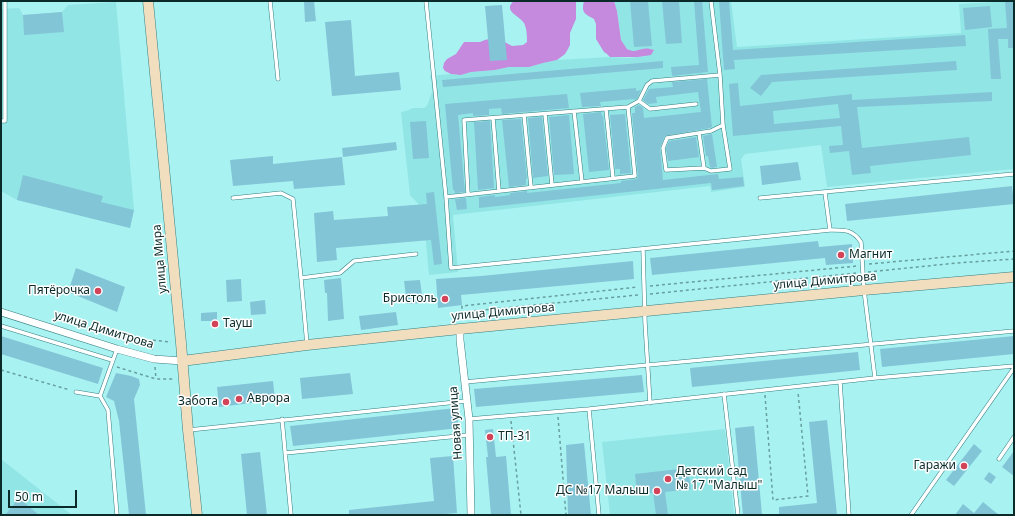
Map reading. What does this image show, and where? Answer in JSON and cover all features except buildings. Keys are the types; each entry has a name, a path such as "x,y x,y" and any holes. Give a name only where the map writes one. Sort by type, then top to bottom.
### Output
{"street":[{"name":"улица Мира","path":"148,1 197,515"},
{"name":"улица Димитрова","path":"1,312 154,359 182,361 307,345 460,329 1014,277"},
{"name":"Новая улица","path":"460,329 464,382 469,419 471,515"}],"lane":[{"path":"1,121 5,121 3,61 5,1"},
{"path":"270,1 278,79"},
{"path":"426,1 446,197 451,268 830,230 846,230 853,233 860,242 864,290 875,378"},
{"path":"711,1 720,75 723,125 730,169 711,171 704,168 666,170 663,148 667,138 711,131 723,125"},
{"path":"468,194 464,120 628,107 639,101 647,85 652,81 720,75"},
{"path":"639,101 650,109 696,104"},
{"path":"446,197 635,176 628,107"},
{"path":"606,109 613,178"},
{"path":"574,111 582,182"},
{"path":"545,114 552,185"},
{"path":"524,115 531,187"},
{"path":"493,118 499,191"},
{"path":"699,133 704,168"},
{"path":"760,198 1014,174"},
{"path":"233,198 281,193 293,199 307,345"},
{"path":"825,193 830,230"},
{"path":"643,249 646,312 645,322 650,403"},
{"path":"301,278 340,273 354,261 416,254"},
{"path":"1,326 112,360"},
{"path":"464,382 1014,331"},
{"path":"116,515 108,410 100,396 117,348"},
{"path":"469,419 650,403 875,378 1014,367"},
{"path":"911,515 1014,367"},
{"path":"840,382 849,515"},
{"path":"76,392 100,396"},
{"path":"724,394 738,515"},
{"path":"188,430 466,401"},
{"path":"589,409 599,515"},
{"path":"282,419 291,515"},
{"path":"285,453 469,435"},
{"path":"999,459 1014,437"}],"path":[{"path":"1014,251 462,306 462,312 957,263 1014,259"},
{"path":"1,370 76,392"},
{"path":"764,390 773,500 808,496 797,386"},
{"path":"558,411 566,515"},
{"path":"511,415 522,515"}],"shaded area":[{"path":"514,1 576,1 576,19 570,33 570,45 565,54 557,60 529,67 509,67 471,72 461,75 451,74 445,71 443,68 444,63 447,59 456,54 464,42 480,42 489,39 501,40 512,46 523,45 527,42 524,23 511,11 510,8"},
{"path":"584,1 614,1 621,40 627,49 634,51 646,49 654,50 651,55 638,57 610,57 604,52 596,39 596,24 594,19 583,11"},
{"path":"614,1 731,1 737,47 961,33 959,4 1014,1 1014,169 827,187 821,145 745,154 741,159 745,187 711,192 710,186 453,215 458,272 429,275 423,209 410,195 401,112 413,108 424,108 427,106 432,92 430,76 451,74 461,75 471,72 509,67 529,67 557,60 647,56 642,49 632,51 627,49 621,40"},
{"path":"116,2 134,210 130,228 17,200 1,191 1,9 19,8 23,15 62,12 68,5"},
{"name":"Детский сад № 17 \"Малыш\"","path":"725,429 734,515 610,515 602,442"},
{"path":"1,459 72,515 1,515"}],"place":[{"name":"Магнит","path":"841,255"},
{"name":"Пятёрочка","path":"98,291"},
{"name":"Бристоль","path":"445,299"},
{"name":"Тауш","path":"215,324"},
{"name":"Аврора","path":"239,399"},
{"name":"Забота","path":"226,402"},
{"name":"ТП-31","path":"490,437"},
{"name":"Гаражи","path":"964,466"},
{"name":"Детский сад № 17 \"Малыш\"","path":"668,479"},
{"name":"ДС №17 Малыш","path":"657,491"}]}
